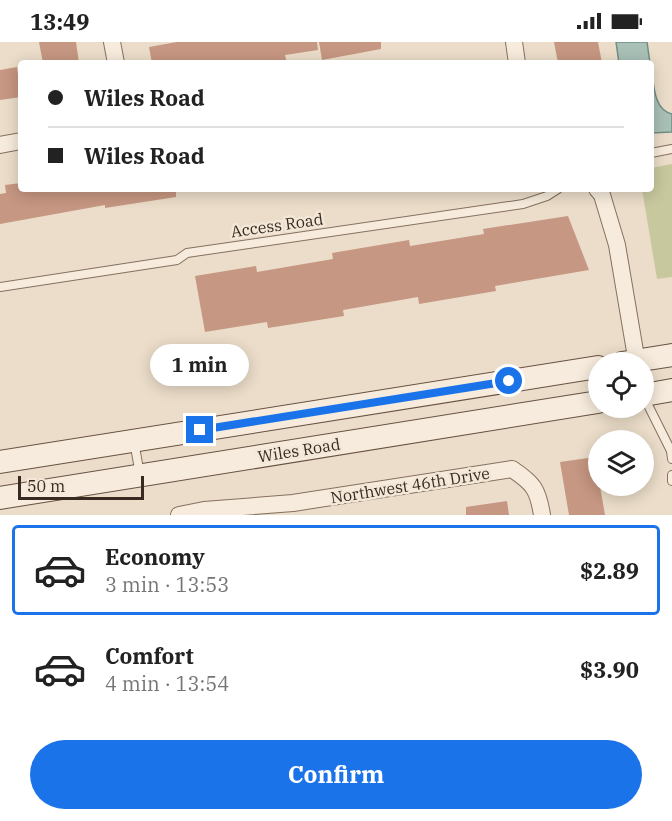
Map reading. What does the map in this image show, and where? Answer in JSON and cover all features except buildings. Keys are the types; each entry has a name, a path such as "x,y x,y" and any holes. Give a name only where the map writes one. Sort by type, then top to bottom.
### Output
{"main road":[{"path":"654,358 672,355"},
{"path":"0,462 588,369"},
{"path":"654,393 672,390"},
{"name":"Wiles Road","path":"0,498 588,404"}],"street":[{"path":"112,42 115,60"},
{"path":"514,42 515,60"},
{"path":"0,145 18,142"},
{"path":"600,192 617,245 631,352"},
{"name":"Northwest 46th Drive","path":"179,515 204,510 293,503 513,469 530,481 540,499 542,515"}],"lane":[{"path":"654,152 672,149"},
{"name":"Access Road","path":"0,287 177,260 187,253 524,204 553,192"},
{"path":"654,415 672,451 672,459"},
{"path":"134,441 140,475"},
{"path":"672,476 672,481"}],"green space":[{"path":"672,164 672,277 657,279 642,192 654,192 654,167"}],"shaded area":[{"path":"616,42 647,42 650,60 619,60"},
{"path":"654,88 661,107 672,114 672,132 654,133"}],"route":[{"path":"200,430 509,381"}]}
